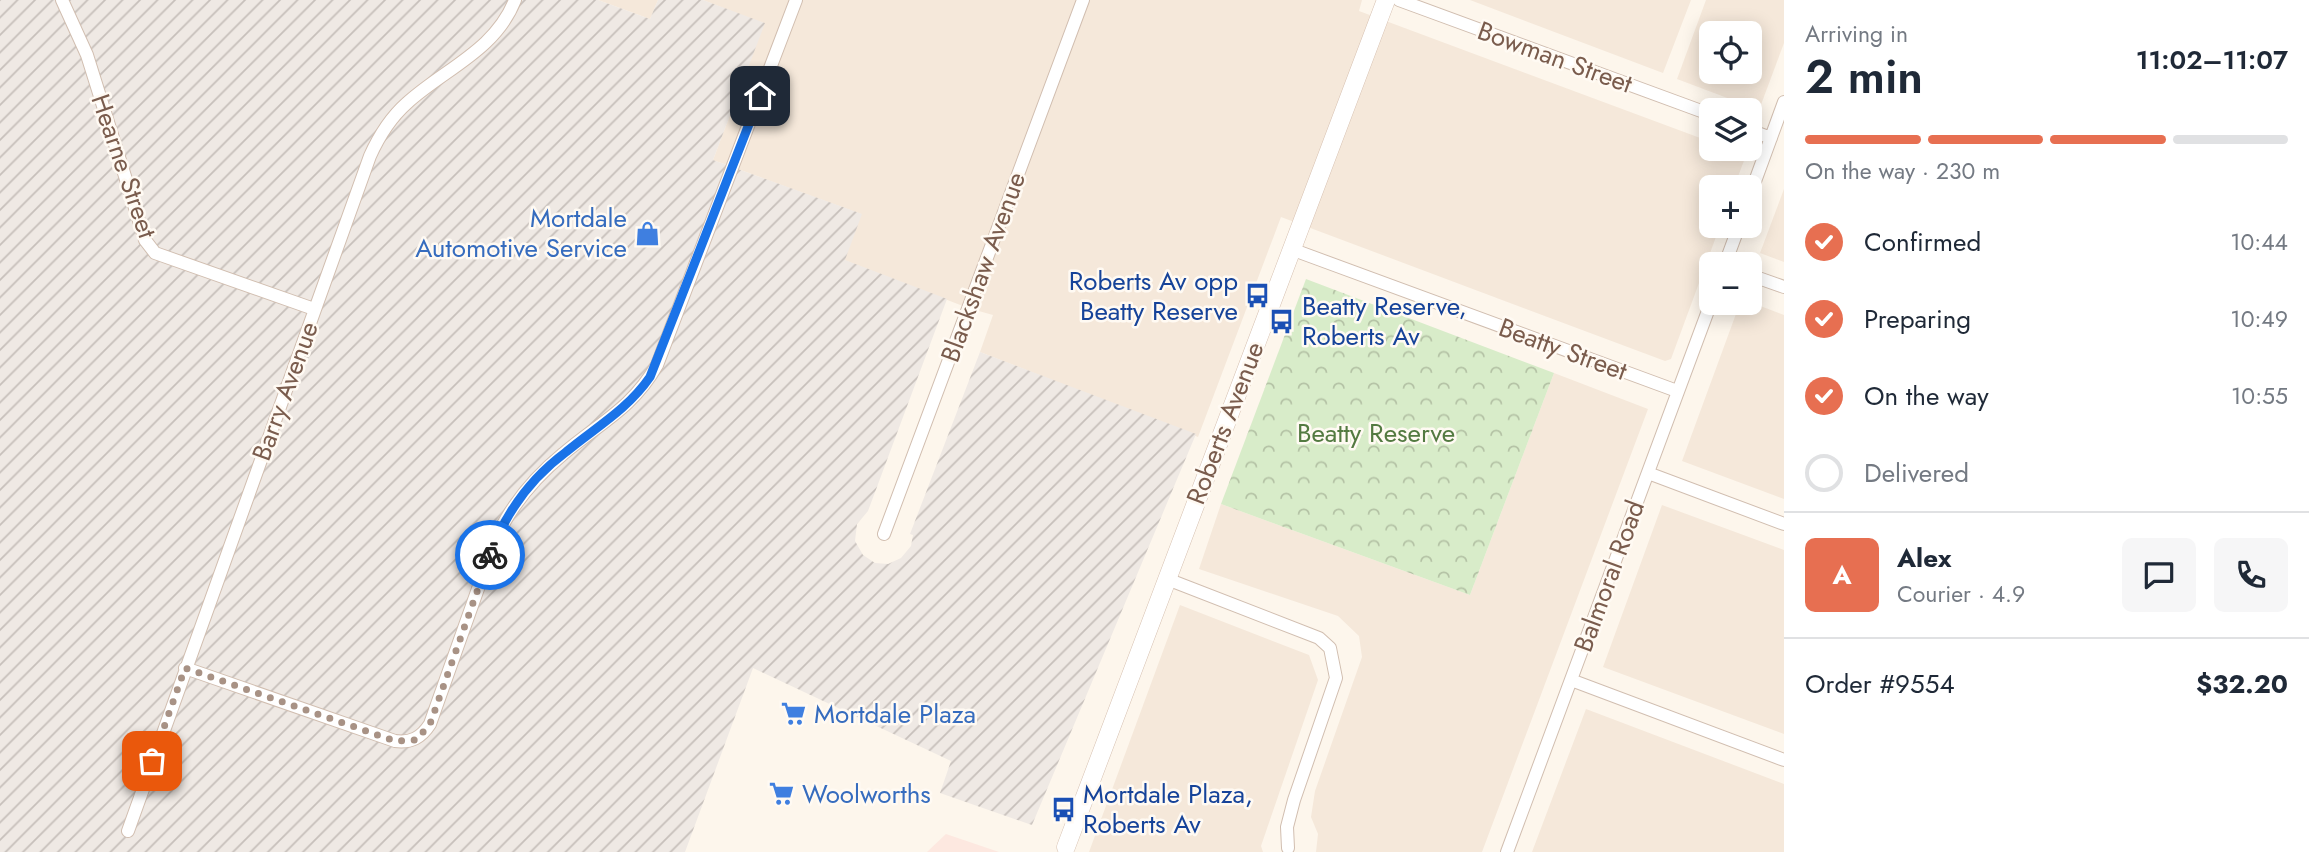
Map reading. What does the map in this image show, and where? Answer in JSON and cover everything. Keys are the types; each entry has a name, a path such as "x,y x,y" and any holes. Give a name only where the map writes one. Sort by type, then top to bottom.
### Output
{"street":[{"name":"Hearne Street","path":"62,0 87,55 145,240 155,253 314,309"},
{"name":"Barry Avenue","path":"128,831 363,170 386,126 409,101 481,47 505,19 515,0"},
{"path":"185,668 395,741 409,741 421,736 430,724 496,538 510,511 563,453 631,402 657,365 796,0"},
{"name":"Blackshaw Avenue","path":"884,534 1083,0"},
{"name":"Roberts Avenue","path":"1064,850 1386,0"},
{"name":"Bowman Street","path":"1399,0 1699,111"},
{"path":"1757,175 1784,102"},
{"path":"1762,135 1771,138"},
{"name":"Beatty Street","path":"1291,249 1677,391"},
{"path":"1762,280 1784,288"},
{"name":"Balmoral Road","path":"1507,852 1706,315"},
{"path":"1648,473 1784,524"},
{"path":"1167,579 1319,638 1330,648 1336,678 1294,800 1287,827 1288,848"},
{"path":"1570,680 1784,760"}],"shaded area":[{"path":"0,0 598,0 650,19 658,0 703,0 765,23 713,160 862,214 845,260 947,299 868,511 857,524 855,541 863,555 875,563 888,564 901,558 911,546 913,535 910,534 980,352 1196,434 1032,825 940,793 951,761 753,668 685,852 0,852"},
{"path":"598,0 658,0 650,19"},
{"path":"703,0 1362,0 1359,11 1699,138 1699,161 1744,161 1739,175 1699,175 1699,238 1716,238 1710,252 1699,252 1699,283 1671,359 1665,361 1281,217 1198,437 980,352 993,315 844,260 861,214 713,160 764,24"},
{"path":"1470,0 1691,0 1663,73"},
{"path":"1706,0 1784,0 1784,43 1762,102 1762,98 1727,98 1677,79"},
{"path":"1784,189 1784,262 1760,252"},
{"path":"1762,307 1784,315 1784,499 1682,461 1736,315 1762,315"},
{"path":"1554,373 1648,409 1482,852 1316,852 1318,834 1311,817 1315,791 1362,657 1359,636 1338,616 1199,569 1221,504 1470,595"},
{"path":"1662,505 1784,550 1784,734 1603,667"},
{"path":"1180,605 1309,655 1318,680 1261,846 1263,852 1089,852"},
{"path":"1586,709 1784,784 1784,852 1532,852"},
{"path":"946,834 999,852 927,852"}],"green space":[{"name":"Beatty Reserve","path":"1306,279 1554,373 1470,595 1221,504"}],"way so far":[{"path":"152,761 185,668 395,741 416,740 430,724 490,555"}],"place":[{"name":"Mortdale Automotive Service","path":"647,233"},
{"name":"Roberts Av opp Beatty Reserve","path":"1258,296"},
{"name":"Beatty Reserve, Roberts Av","path":"1282,321"},
{"name":"Mortdale Plaza","path":"794,714"},
{"name":"Woolworths","path":"782,794"},
{"name":"Mortdale Plaza, Roberts Av","path":"1063,809"}],"route":[{"path":"490,555 503,522 532,485 563,453 620,413 650,377 657,365 760,96"}]}
